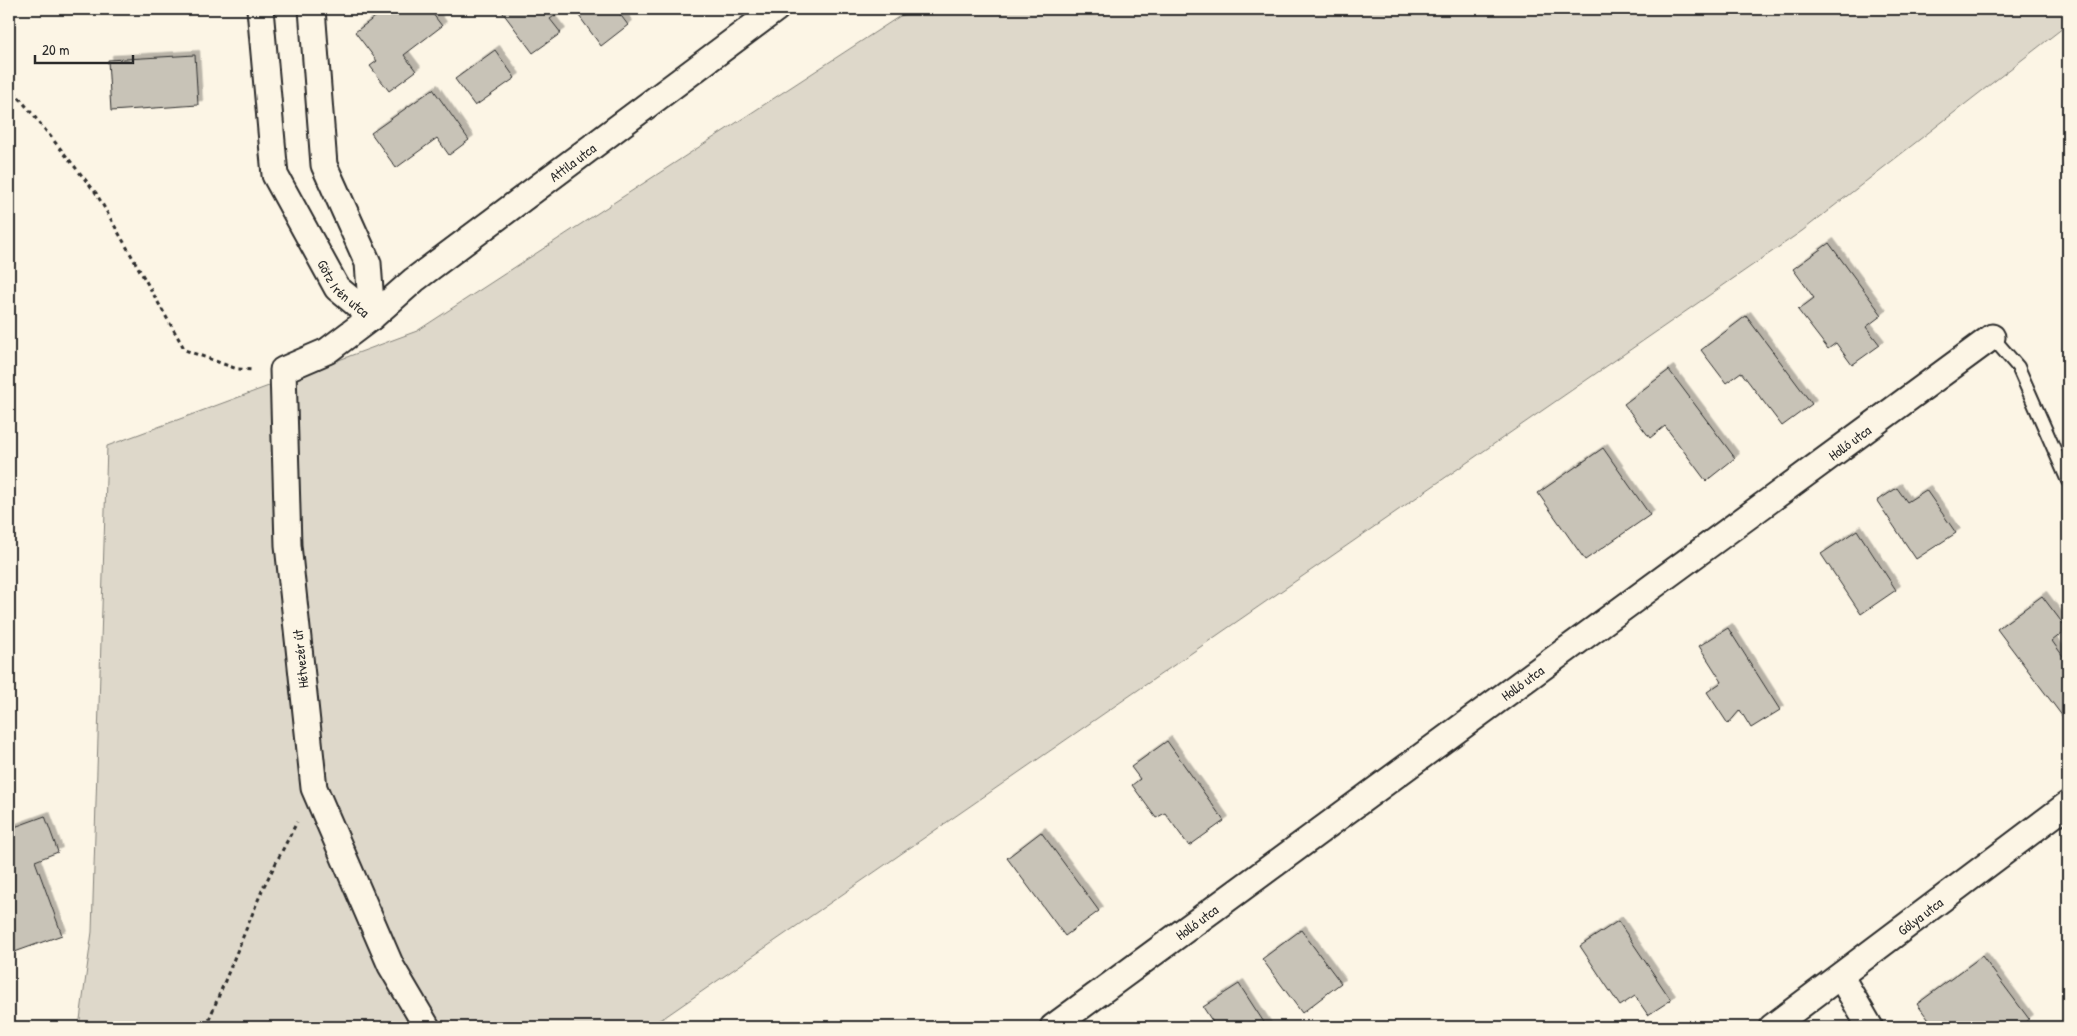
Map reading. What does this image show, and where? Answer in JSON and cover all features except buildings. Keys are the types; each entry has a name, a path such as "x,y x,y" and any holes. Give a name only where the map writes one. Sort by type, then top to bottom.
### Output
{"street":[{"name":"Götz Irén utca","path":"260,9 275,175 337,288 372,317"},
{"name":"Götz Irén utca","path":"312,9 324,165 368,262 372,317"},
{"name":"Attila utca","path":"372,317 414,280 776,9"},
{"path":"283,370 327,351 372,317"},
{"name":"Holló utca","path":"1053,1027 1992,337"},
{"name":"Hétvezér út","path":"283,370 288,545 314,788 391,966 427,1027"},
{"name":"Gólya utca","path":"1772,1027 2068,804"},
{"path":"1841,976 1870,1027"}],"lane":[{"path":"1992,337 2018,367 2068,481"}],"path":[{"path":"9,85 96,193 185,350 237,369 283,370"},
{"path":"206,1027 263,888 314,788"}],"shaded area":[{"path":"924,9 2068,9 2068,24 1802,231 665,1017 645,1027 79,1027 92,932 107,446 417,331 900,16"}]}
